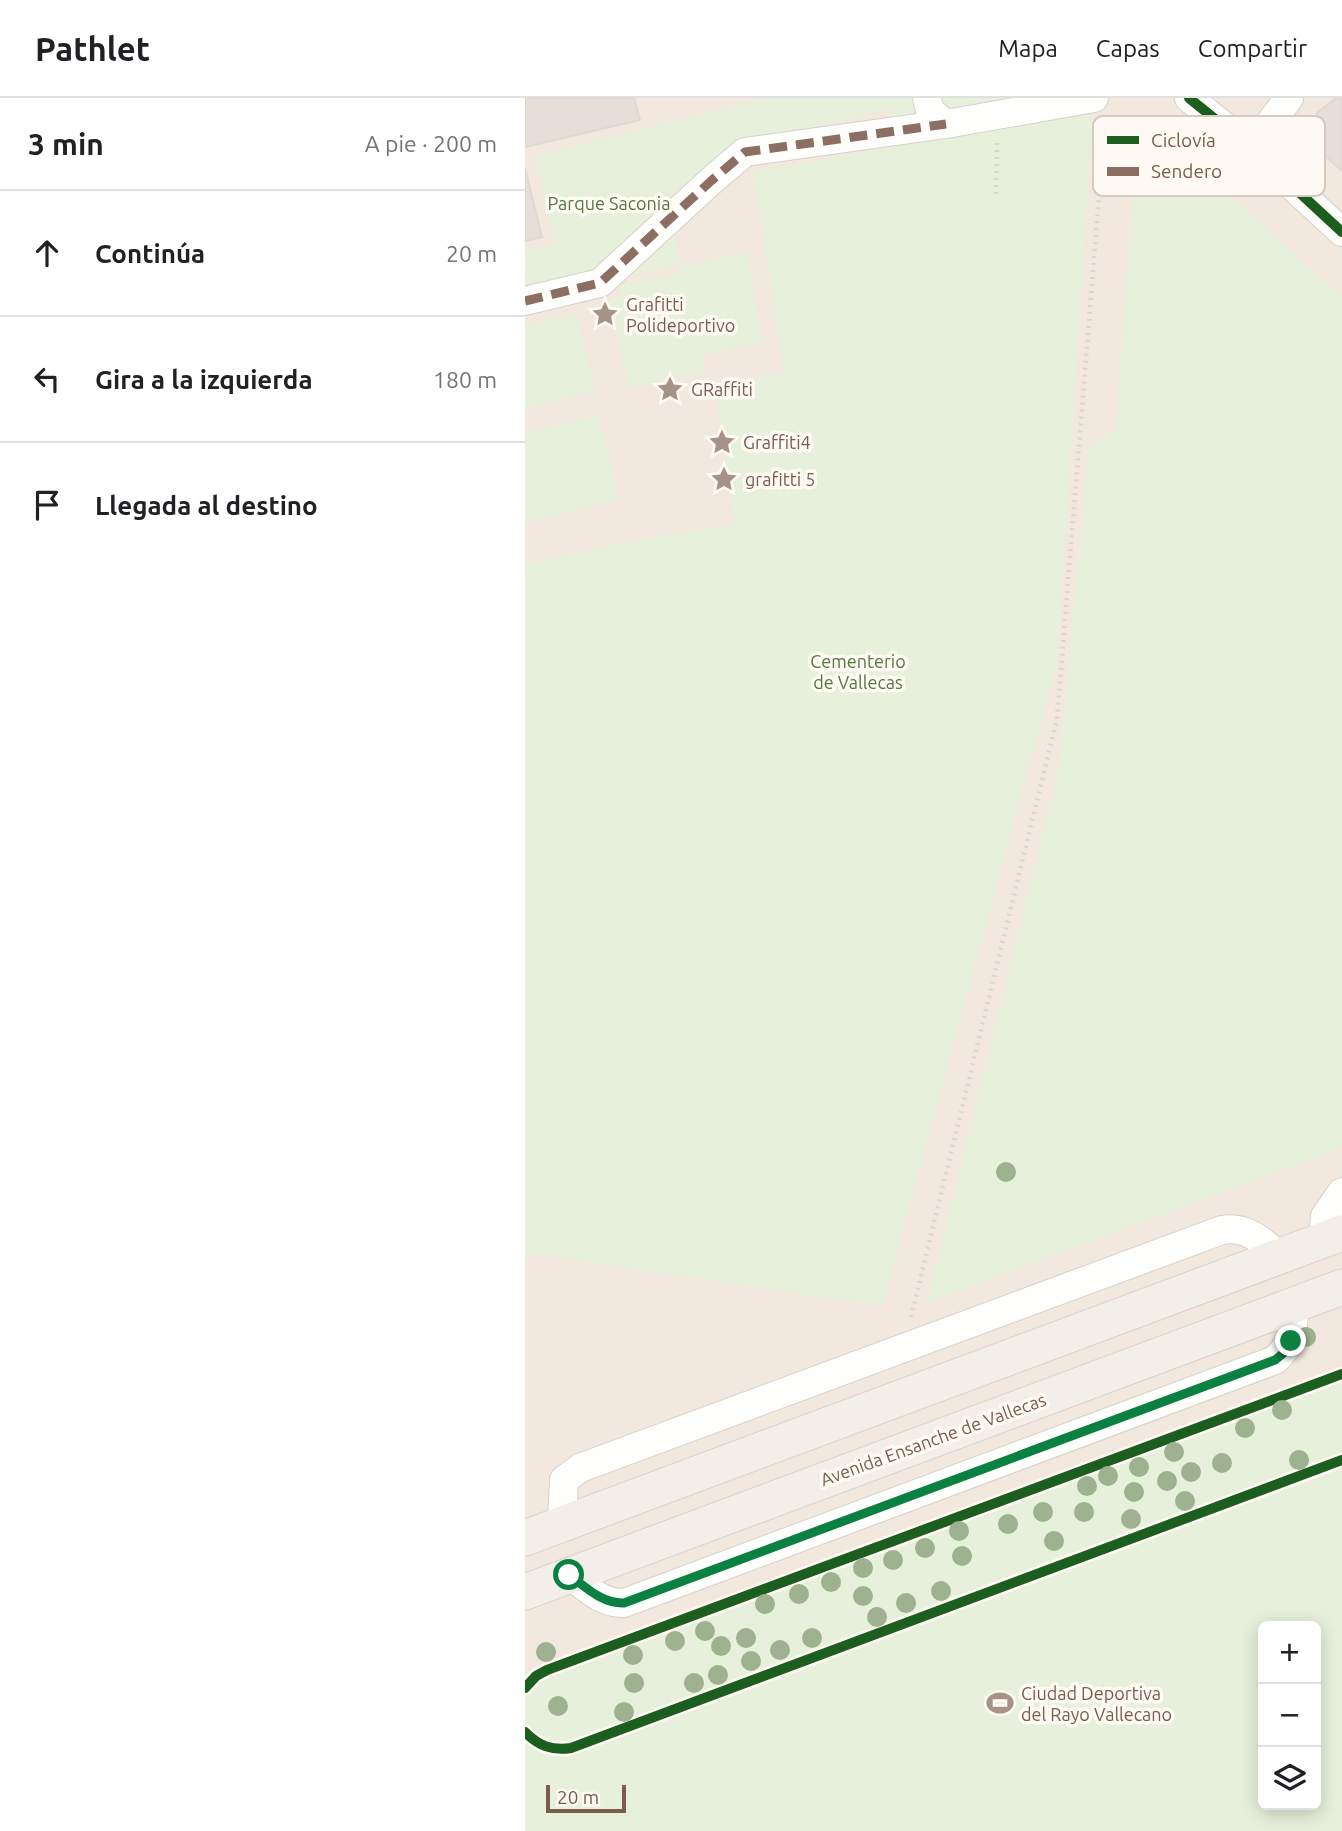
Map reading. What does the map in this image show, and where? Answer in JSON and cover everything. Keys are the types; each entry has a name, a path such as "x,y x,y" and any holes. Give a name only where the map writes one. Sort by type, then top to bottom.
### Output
{"main road":[{"path":"525,1538 1333,1236"},
{"name":"Avenida Ensanche de Vallecas","path":"525,1592 1342,1287"}],"street":[{"path":"927,98 930,111 946,124"},
{"path":"1189,98 1211,116"},
{"path":"1275,116 1289,98"},
{"path":"525,301 600,283 745,152 946,124 998,114 1100,105"},
{"path":"1303,196 1342,232"},
{"path":"1333,1236 1325,1216 1342,1192"},
{"path":"562,1523 564,1480 580,1468 1221,1230 1235,1228 1248,1232 1279,1256"},
{"path":"569,1575 602,1600 613,1604 624,1603 1275,1360 1285,1352 1291,1341 1294,1305"}],"path":[{"path":"996,194 998,114"},
{"path":"910,1320 1057,719 1094,196"}],"shaded area":[{"path":"525,98 1342,98 1342,1831 525,1831"}],"green space":[{"name":"Parque Saconia","path":"765,98 1031,98 891,131 890,108 724,151 671,202 680,265 596,284 525,290 525,252 555,244 534,156"},
{"name":"Cementerio de Vallecas","path":"1093,109 1057,663 882,1306 525,1253 525,564 655,536 734,524 714,385 784,373 753,172"},
{"path":"1132,196 1230,196 1342,297 1342,1148 926,1303 1059,768 1088,450 1116,428"},
{"path":"748,252 762,343 702,355 705,373 629,389 609,301 621,297 619,286 681,273 680,266"},
{"path":"576,314 595,391 525,408 525,326"},
{"path":"599,415 620,499 525,523 525,433"},
{"name":"Ciudad Deportiva del Rayo Vallecano","path":"1342,1380 1342,1831 525,1831 525,1675 533,1669 556,1673"}],"building":[{"path":"525,98 634,98 640,120 525,147"},
{"path":"1336,98 1342,98 1342,171 1325,156 1325,116 1317,116"},
{"path":"525,168 542,237 525,241"}],"marked path":[{"path":"525,301 600,283 745,152 946,124"}],"cycle path":[{"path":"1189,98 1211,116"},
{"path":"1303,196 1342,232"},
{"path":"525,1688 536,1676 547,1670 1342,1374"},
{"path":"525,1732 546,1746 571,1748 1342,1460"}],"place":[{"name":"Grafitti Polideportivo","path":"605,314"},
{"name":"GRaffiti","path":"670,389"},
{"name":"Graffiti4","path":"722,442"},
{"name":"grafitti 5","path":"724,479"},
{"name":"Ciudad Deportiva del Rayo Vallecano","path":"1000,1703"}],"route":[{"path":"569,1575 602,1600 613,1604 624,1603 1275,1360 1285,1352 1291,1341"}]}
